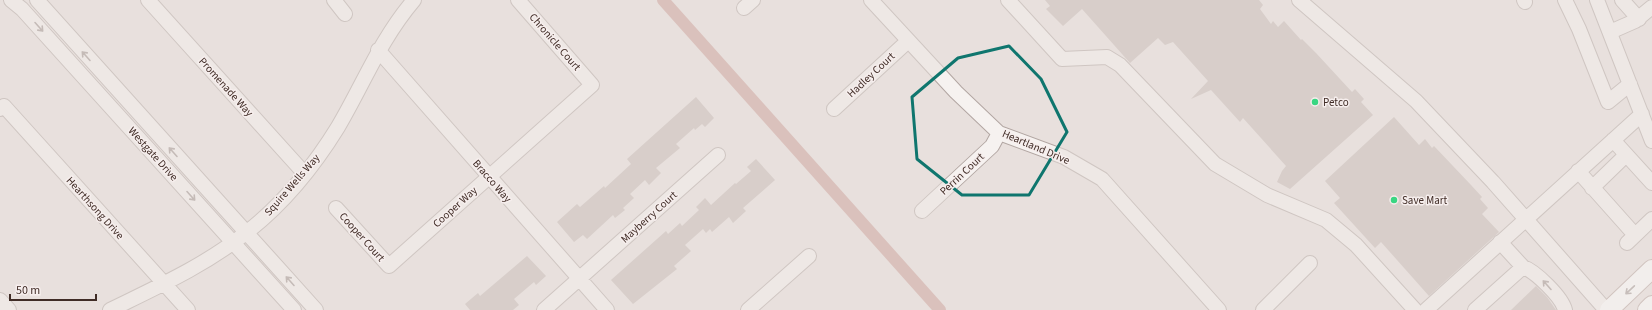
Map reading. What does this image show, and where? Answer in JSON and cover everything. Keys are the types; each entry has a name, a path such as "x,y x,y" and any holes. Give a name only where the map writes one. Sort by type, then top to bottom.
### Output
{"main road":[{"path":"1607,310 1652,269"},
{"path":"1647,310 1652,305"}],"street":[{"name":"Westgate Drive","path":"11,0 22,8 294,310"},
{"name":"Westgate Drive","path":"37,0 316,310"},
{"name":"Promenade Way","path":"148,0 305,174"},
{"path":"334,0 345,14"},
{"name":"Squire Wells Way","path":"110,310 163,284 215,255 246,233 282,200 305,174 338,127 378,50 392,27 414,0"},
{"name":"Chronicle Court","path":"518,0 592,85"},
{"name":"Heartland Drive","path":"871,0 956,92 999,133 1064,157 1102,179 1219,310"},
{"path":"1008,0 1062,59 1107,57 1120,65 1214,164 1267,195 1326,220 1356,245 1415,310"},
{"path":"1299,0 1416,101 1526,219 1607,310"},
{"path":"1565,0 1579,29 1608,102 1630,84"},
{"path":"1597,0 1630,84 1646,119 1652,141"},
{"path":"1622,0 1639,19"},
{"path":"1610,32 1639,19 1652,7"},
{"name":"Hadley Court","path":"834,109 908,41"},
{"name":"Bracco Way","path":"378,50 606,310"},
{"name":"Cooper Way","path":"389,266 592,85"},
{"name":"Hearthsong Drive","path":"2,107 188,310"},
{"path":"1426,310 1613,140 1646,119"},
{"name":"Perrin Court","path":"922,211 992,146 999,133"},
{"path":"1613,140 1652,182"},
{"name":"Mayberry Court","path":"544,310 718,155"},
{"path":"1592,188 1626,155"},
{"path":"1578,172 1631,239 1652,219"},
{"name":"Cooper Court","path":"336,208 389,266"},
{"path":"1500,242 1523,267 1536,273 1560,300 1565,310"},
{"path":"748,310 809,256"},
{"path":"1263,310 1310,263"},
{"path":"1475,310 1523,267"},
{"path":"0,300 9,310"}],"highlighted area":[{"path":"1009,46 1041,79 1067,132 1029,195 962,195 917,159 912,97 958,58"}],"building":[{"path":"1045,0 1259,0 1263,5 1260,9 1271,24 1273,21 1278,27 1284,21 1352,92 1355,89 1364,99 1361,102 1373,115 1290,189 1277,182 1286,166 1243,118 1240,122 1211,90 1191,99 1208,81 1173,42 1165,45 1158,38 1130,63 1082,9 1063,26 1046,9 1050,6"},
{"path":"696,97 714,118 705,127 702,124 695,130 694,128 676,144 680,148 656,168 661,173 649,185 645,180 630,194 634,198 623,208 625,210 615,218 613,215 587,239 583,235 574,242 557,222 577,204 580,207 604,186 605,188 631,164 627,159"},
{"path":"1394,117 1419,145 1425,139 1432,148 1434,146 1482,197 1480,199 1488,208 1482,214 1499,232 1429,296 1381,242 1375,248 1334,203 1340,198 1325,181"},
{"path":"756,159 775,180 743,208 746,211 733,223 729,217 712,232 710,229 706,233 703,229 685,245 691,251 674,266 677,269 633,304 611,280 666,231 668,234 680,223 682,226 699,210 696,207 705,198 711,205 735,183 736,184 751,171 747,167"},
{"path":"527,256 546,276 536,285 534,282 514,299 519,305 513,310 470,310 465,304 478,293 480,296"},
{"path":"1536,286 1547,297 1556,310 1511,310"}],"waterway":[{"path":"663,0 940,310"}],"place":[{"name":"Petco","path":"1315,102"},
{"name":"Save Mart","path":"1394,200"}]}
